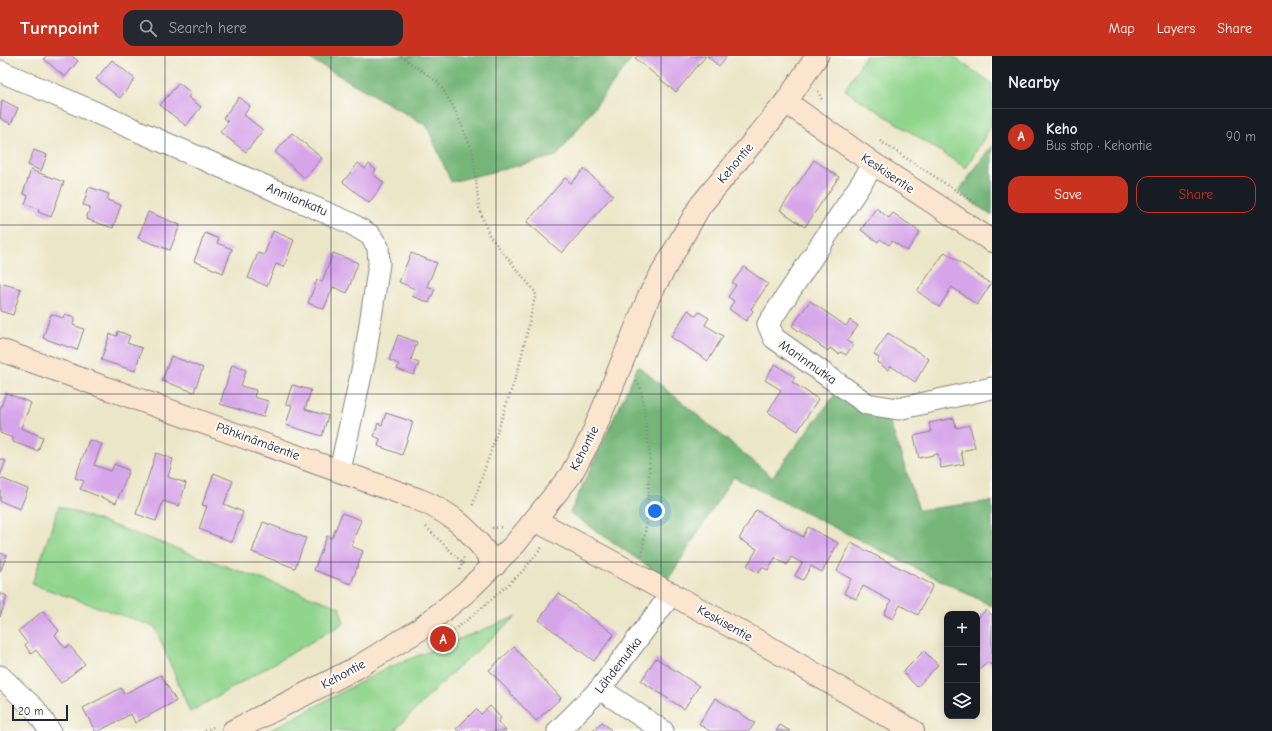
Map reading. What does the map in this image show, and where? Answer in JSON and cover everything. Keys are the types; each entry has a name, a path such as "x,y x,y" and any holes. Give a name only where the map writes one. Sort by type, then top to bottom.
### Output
{"street":[{"name":"Kehontie","path":"226,727 356,668 419,630 451,605 495,565 535,520 570,476 591,438 649,296 700,206 786,102 812,64"},
{"name":"Annilankatu","path":"0,70 350,223 370,235 378,247 379,264 365,357 340,470"},
{"name":"Keskisentie","path":"786,102 874,164 992,241"},
{"name":"Marinmutka","path":"874,164 768,324 774,338 867,404 898,409 992,388"},
{"name":"Pähkinämäentie","path":"0,350 340,470 438,507 462,524 478,541 495,565"},
{"name":"Keskisentie","path":"535,520 672,593 871,705 913,731"},
{"name":"Lähdemutka","path":"558,731 600,689 672,593"},
{"path":"0,676 35,709 50,731"},
{"path":"600,689 663,731"}],"path":[{"path":"401,56 438,82 454,108 473,152 479,208 489,235 536,293 519,367 470,512"},
{"path":"812,64 818,94 828,106"},
{"path":"878,140 981,208"},
{"path":"624,360 641,389 650,456 647,517 639,576"},
{"path":"457,575 467,550 478,541"},
{"path":"460,626 522,572 543,545"},
{"path":"205,731 226,727"}],"green space":[{"path":"305,56 634,56 557,156 451,182 427,126"},
{"path":"865,56 952,56 992,84 992,124 966,168 845,90"},
{"path":"992,145 992,216 958,192"},
{"path":"638,366 772,477 838,391 888,416 919,510 992,501 992,606 733,477 668,580 570,513"},
{"path":"59,506 339,607 344,623 190,712 155,627 32,584"},
{"path":"517,616 456,669 394,731 269,731 385,669"}],"building":[{"path":"46,56 72,56 78,61 65,77 44,59"},
{"path":"637,56 706,56 676,92 635,58"},
{"path":"707,56 727,56 719,66"},
{"path":"112,60 135,79 120,98 96,79"},
{"path":"179,83 191,93 188,97 201,107 186,126 160,105"},
{"path":"239,97 250,106 244,115 263,130 246,152 220,132 228,122 223,118"},
{"path":"2,100 18,108 11,124 0,118"},
{"path":"292,133 322,158 305,178 275,152"},
{"path":"34,150 47,155 41,171 28,165"},
{"path":"814,160 839,177 805,227 780,210"},
{"path":"358,163 365,169 369,164 376,170 373,174 384,183 369,203 343,182"},
{"path":"584,169 613,195 562,253 527,222 565,178 571,183"},
{"path":"31,170 64,182 51,217 38,212 39,209 25,204 28,196 23,193"},
{"path":"89,187 109,194 107,200 121,205 113,228 86,219 90,207 83,205"},
{"path":"876,208 889,218 893,213 920,232 907,251 892,241 889,245 880,239 878,242 861,230"},
{"path":"148,212 180,225 170,250 138,238"},
{"path":"273,231 294,240 284,267 276,264 267,286 248,278 258,253 264,255"},
{"path":"205,233 219,239 217,243 232,249 223,273 194,261"},
{"path":"945,252 991,284 977,305 952,287 939,307 917,291"},
{"path":"333,253 358,263 347,293 333,287 324,309 308,303 317,280 322,282"},
{"path":"411,253 437,263 427,286 435,289 429,303 412,296 415,289 399,282"},
{"path":"744,267 768,284 751,309 753,311 746,321 729,309 734,301 728,297 736,285 732,283"},
{"path":"0,283 21,289 13,315 0,311"},
{"path":"810,301 846,326 850,320 858,326 847,341 853,345 846,355 841,352 839,354 830,348 828,351 792,326"},
{"path":"688,310 696,316 699,312 709,318 705,325 723,336 708,361 671,337"},
{"path":"51,314 63,318 65,314 75,317 73,325 84,329 77,350 43,338"},
{"path":"118,331 130,336 127,343 142,348 135,371 101,360 110,334 117,336"},
{"path":"888,333 929,359 915,382 891,366 888,370 877,362 879,358 874,354"},
{"path":"398,335 417,342 411,360 419,363 414,375 397,369 399,364 389,360"},
{"path":"171,356 203,368 194,392 162,381"},
{"path":"775,364 795,377 792,382 818,399 798,431 768,412 781,390 765,380"},
{"path":"232,365 246,370 241,386 256,390 254,397 268,401 263,417 220,404"},
{"path":"292,385 311,390 305,409 328,416 322,436 286,425 292,405 286,404"},
{"path":"6,393 31,403 21,428 43,437 38,451 13,442 13,438 0,433 0,409"},
{"path":"386,413 413,422 402,455 378,446 380,439 374,436 378,423 382,425"},
{"path":"954,418 956,428 970,425 975,448 961,451 964,464 941,468 938,454 919,458 914,436 931,432 929,423"},
{"path":"89,440 102,444 94,465 111,471 114,464 129,470 116,503 80,489 84,481 75,478"},
{"path":"156,453 173,459 168,477 186,483 179,506 163,501 156,521 136,514"},
{"path":"0,459 6,461 0,476"},
{"path":"214,473 233,481 224,504 243,512 232,542 199,529 207,506 202,505"},
{"path":"0,478 28,489 20,509 0,501"},
{"path":"756,510 803,537 808,527 838,543 822,572 811,566 803,580 795,576 802,563 791,557 787,565 775,558 768,570 762,567 759,573 747,566 757,549 739,539"},
{"path":"342,513 361,520 351,546 363,551 351,584 314,570 327,536 332,538"},
{"path":"263,522 306,538 295,568 252,552"},
{"path":"851,543 933,585 918,615 900,605 893,619 884,614 891,601 863,586 856,599 844,593 851,579 837,571"},
{"path":"0,553 7,555 0,572"},
{"path":"0,593 7,596 0,617"},
{"path":"558,593 614,634 594,661 539,620"},
{"path":"986,610 992,615 992,666 988,662 980,669 980,647 980,616"},
{"path":"43,611 59,631 55,635 65,648 69,645 85,664 61,683 36,650 31,654 25,645 27,643 18,631"},
{"path":"514,647 561,698 536,721 489,670"},
{"path":"924,651 938,665 917,687 903,672"},
{"path":"656,658 699,686 684,709 641,681"},
{"path":"161,675 176,701 135,723 131,714 99,731 95,731 83,708 121,688 124,694"},
{"path":"715,698 755,723 749,731 710,731 699,724"},
{"path":"490,706 501,718 498,722 506,731 459,731 456,729 476,709 481,714"},
{"path":"602,722 612,731 593,731"},
{"path":"780,725 790,731 776,731"}],"place":[{"name":"Keho","path":"443,639"}]}
